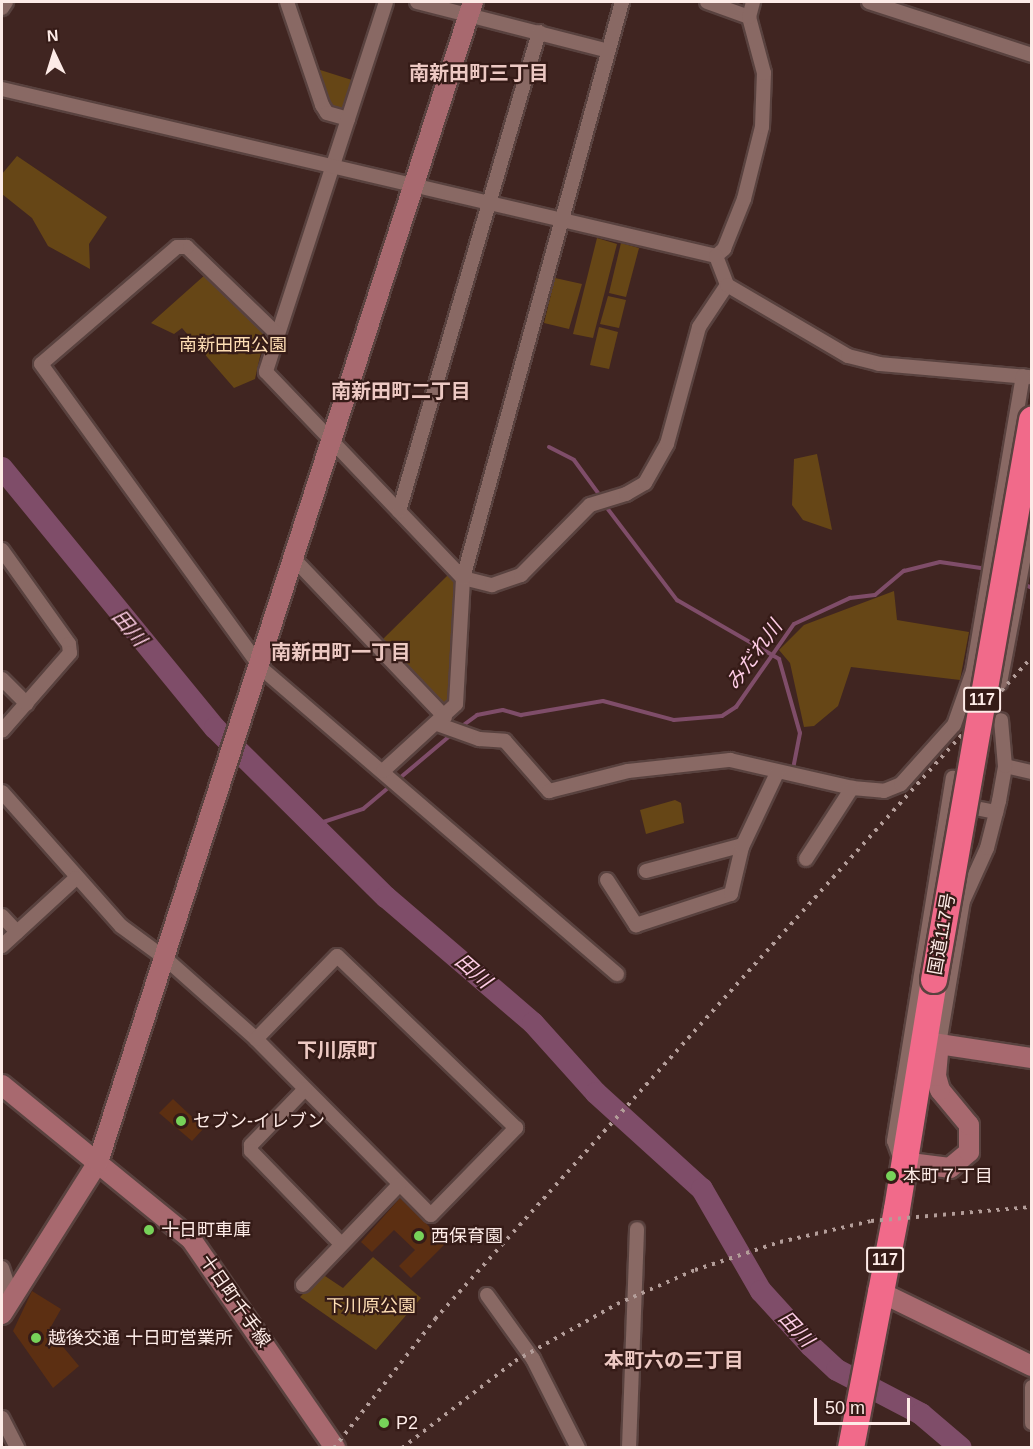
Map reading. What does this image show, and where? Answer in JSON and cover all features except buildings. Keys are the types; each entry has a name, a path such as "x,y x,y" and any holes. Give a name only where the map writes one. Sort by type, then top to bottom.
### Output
{"highway":[{"name":"国道117号","path":"851,1448 878,1291 897,1209 902,1162 1032,420"}],"street":[{"path":"2,8 6,2"},
{"path":"287,2 322,105 327,113 348,119"},
{"path":"386,2 266,372 463,578 492,585 521,575 590,505 645,483 667,444 699,327 727,285"},
{"path":"417,2 471,8 539,32 605,50"},
{"path":"383,771 443,723 456,704 463,578 605,50 622,2"},
{"path":"707,2 749,16"},
{"path":"716,256 724,249 744,199 762,127 764,73 749,16 753,2"},
{"path":"869,2 1032,55"},
{"path":"2,1314 99,1162 471,8"},
{"path":"399,511 539,32"},
{"path":"2,89 560,222 716,256"},
{"path":"278,335 187,246 177,247 41,364 260,667 617,974"},
{"path":"293,558 443,723 465,734 505,741 549,791 628,771 730,760 777,773 852,788 884,791 901,784 954,725 973,671 982,612 1027,377 879,364 848,356 727,285 716,256"},
{"path":"1000,683 1032,514"},
{"path":"2,550 69,644 65,663 2,730"},
{"path":"982,612 1013,616"},
{"path":"2,679 27,704"},
{"path":"953,778 894,1141 902,1162 950,1168 969,1152 969,1125 940,1090 936,1076 939,1044 963,901 987,848 1005,766 1001,720"},
{"path":"1005,766 1032,772"},
{"path":"607,880 636,925 731,894 742,845 777,773"},
{"path":"806,859 852,788"},
{"path":"2,792 121,926 166,959 256,1039 431,1215 516,1128 337,956 256,1039"},
{"path":"949,803 996,812"},
{"path":"646,871 742,845"},
{"path":"2,946 76,878"},
{"path":"2,916 17,932"},
{"path":"939,1044 1032,1058"},
{"name":"十日町千手線","path":"2,1085 191,1239 335,1448"},
{"path":"305,1089 251,1145 251,1151 341,1244"},
{"path":"303,1285 399,1185"},
{"path":"629,1448 637,1229"},
{"path":"2,1268 12,1297"},
{"path":"878,1291 1032,1366"},
{"path":"487,1295 533,1359 579,1448"},
{"path":"1032,1387 1032,1423"},
{"path":"2,1418 17,1448"}],"green space":[{"path":"314,68 355,81 346,108 330,108"},
{"path":"17,156 107,217 89,244 90,269 48,246 32,218 2,194 2,174"},
{"path":"597,238 617,244 593,338 573,334"},
{"path":"621,243 639,248 626,297 609,293"},
{"name":"南新田西公園","path":"206,274 265,334 255,379 234,388 182,328 174,334 151,323"},
{"path":"555,278 582,284 569,329 544,323"},
{"path":"608,296 626,300 619,328 600,324"},
{"path":"599,327 618,332 609,369 590,365"},
{"path":"817,454 832,530 803,520 792,505 794,459"},
{"path":"448,575 455,581 450,700 442,705 381,641"},
{"path":"894,591 897,620 969,632 960,680 851,667 838,706 814,726 804,727 790,663 779,650 804,625"},
{"path":"675,800 681,803 684,823 646,834 640,810"},
{"name":"下川原公園","path":"373,1257 421,1298 376,1350 300,1297 322,1274 343,1288"}],"waterway":[{"path":"549,447 574,460 601,497"},
{"name":"田川","path":"2,468 215,728 386,897 533,1023 596,1093 702,1189 761,1291 811,1346 837,1370 921,1414 961,1448"},
{"path":"604,504 677,600 779,659 800,733 794,765"},
{"name":"みだれ川","path":"458,729 477,715 503,710 521,715 603,701 674,720 722,716 736,707 794,624 850,598 875,595 904,571 940,562 987,569"},
{"name":"みだれ川","path":"1021,583 1032,588"},
{"name":"みだれ川","path":"311,826 363,809 452,734"}],"railway":[{"path":"334,1448 435,1319 1032,657"},
{"path":"402,1448 515,1361 617,1304 695,1270 780,1242 871,1221 1032,1207"}],"place":[{"name":"セブン-イレブン","path":"181,1121"},
{"name":"本町７丁目","path":"891,1176"},
{"name":"十日町車庫","path":"149,1230"},
{"name":"西保育園","path":"419,1236"},
{"name":"越後交通 十日町営業所","path":"36,1338"},
{"name":"P2","path":"384,1423"}],"district":[{"name":"南新田町三丁目","path":"479,73"},
{"name":"南新田町二丁目","path":"401,391"},
{"name":"南新田町一丁目","path":"341,652"},
{"name":"下川原町","path":"337,1050"},
{"name":"本町六の三丁目","path":"674,1360"}]}
